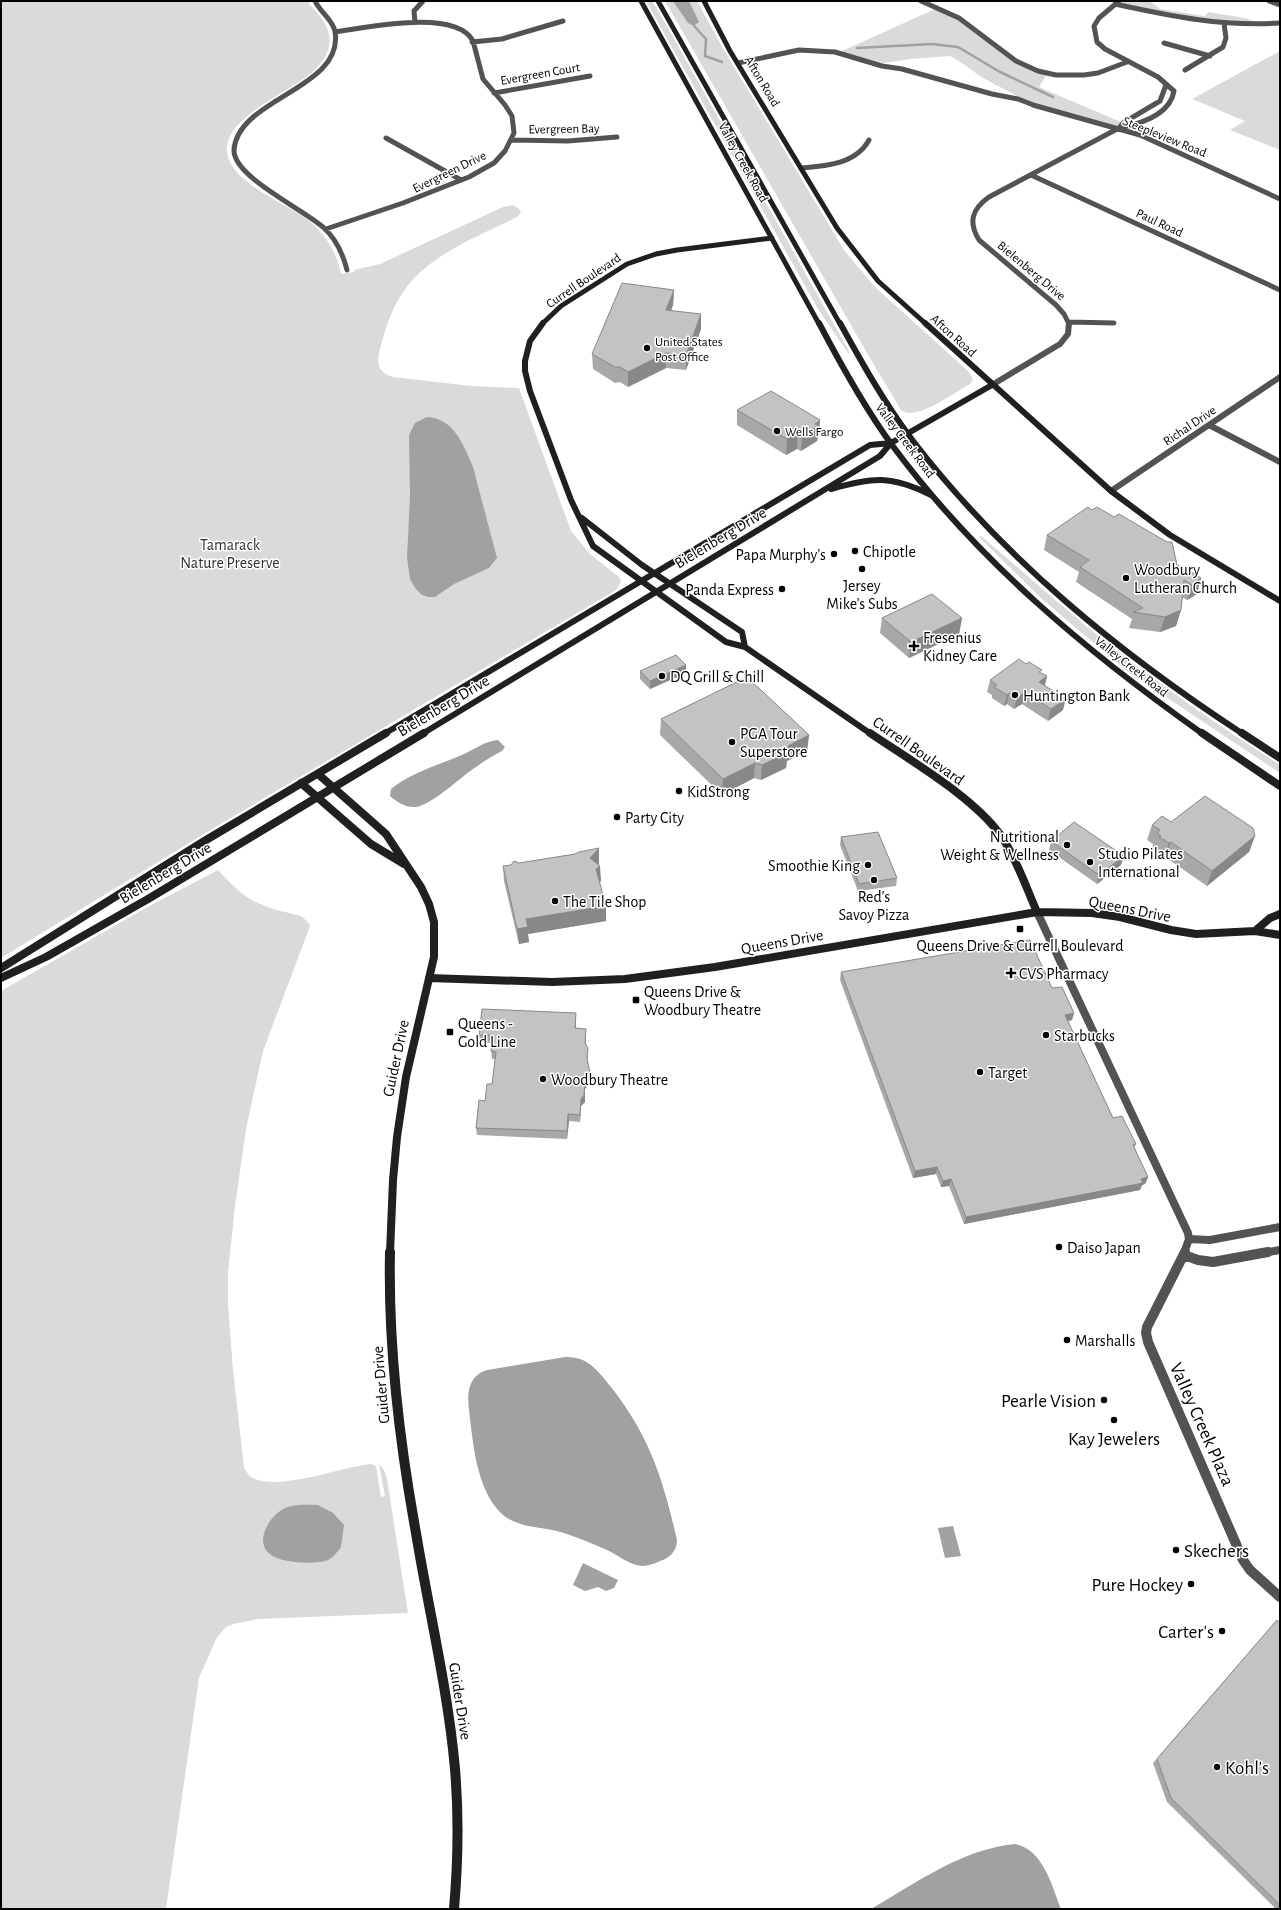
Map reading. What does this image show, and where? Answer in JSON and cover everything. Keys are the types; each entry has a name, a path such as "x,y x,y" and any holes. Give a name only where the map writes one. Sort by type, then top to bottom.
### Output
{"street":[{"path":"314,1 331,21 335,32 334,52 326,64 311,79 251,119 240,132 234,145 234,152 238,164 249,176 311,216 326,229 340,250 347,270"},
{"path":"415,22 414,11 423,1"},
{"name":"Valley Creek Road","path":"641,1 851,382 891,443 934,497 1000,567 1081,641 1137,686 1200,732 1280,786"},
{"name":"Valley Creek Road","path":"658,1 873,382 907,434 937,472 978,518 1015,556 1062,598 1157,675 1221,720 1280,758"},
{"name":"Afton Road","path":"704,1 738,63 801,168 848,244 865,266 894,296 1111,491 1170,535 1280,601"},
{"path":"921,1 959,18 1016,61 1038,71 1056,75 1084,75 1098,73 1127,62"},
{"path":"1269,1 1280,6"},
{"path":"1119,128 1134,126 1169,106 1174,97 1174,91 1158,77 1127,62 1105,49 1097,42 1094,26 1099,18 1117,3 1180,18 1224,23 1280,22"},
{"path":"472,42 502,39 563,21"},
{"path":"335,32 415,22 440,22 456,26 467,32 472,42 483,80 505,104 513,116 514,131 512,140"},
{"path":"1185,70 1220,50 1227,41 1224,23"},
{"path":"1164,43 1210,56"},
{"name":"Steepleview Road","path":"738,63 786,52 811,50 835,52 888,68 902,70 1004,97 1018,103 1036,106 1119,128 1140,135 1196,159 1280,199"},
{"name":"Evergreen Court","path":"494,92 590,76"},
{"path":"1119,128 1123,123 1160,101 1166,85"},
{"name":"Bielenberg Drive","path":"1,978 46,957 93,931 317,797 880,456 891,443 1060,344 1068,335 1069,322 1064,313 982,243 972,227 972,216 979,204 989,197 1119,128"},
{"name":"Evergreen Bay","path":"512,140 568,141 617,137"},
{"path":"386,138 461,180"},
{"name":"Evergreen Drive","path":"326,229 406,203 461,180 489,165 500,157 512,140"},
{"path":"801,168 828,164 846,159 864,150 869,140"},
{"name":"Paul Road","path":"1031,175 1280,290"},
{"name":"Currell Boulevard","path":"772,238 676,250 656,254 627,264 561,306 549,316 535,334 527,349 525,361 526,376 530,391 561,473 593,546 609,559 726,642 746,647 957,793 981,812 996,830 1006,846 1037,912"},
{"path":"1069,322 1114,323"},
{"name":"Richal Drive","path":"1111,491 1280,377"},
{"path":"1208,425 1280,462"},
{"name":"Bielenberg Drive","path":"1,968 77,919 301,783 870,445 891,443"},
{"path":"821,492 872,478 887,479 904,483 934,497"},
{"name":"Currell Boulevard","path":"580,516 623,551 742,632 746,647"},
{"name":"Guider Drive","path":"318,774 386,834 426,895 434,922 435,946 403,1093 395,1160 390,1286 392,1342 402,1445 449,1722 455,1770 458,1826 457,1877 454,1909"},
{"name":"Guider Drive","path":"301,783 371,844 406,865"},
{"path":"1037,912 1181,1217 1189,1239 1210,1240 1280,1227"},
{"name":"Queens Drive","path":"429,978 552,982 625,979 715,967 1037,912 1092,912 1120,917 1171,930 1196,934 1220,934 1255,931 1280,935"},
{"path":"1255,931 1270,918 1280,914"},
{"name":"Valley Creek Plaza","path":"1189,1239 1184,1255 1149,1322 1146,1330 1147,1337 1243,1560 1250,1570 1280,1597"},
{"path":"1184,1255 1198,1260 1213,1262 1280,1250"}],"green space":[{"name":"Tamarack Nature Preserve","path":"1,1 309,1 309,4 318,13 328,31 330,40 329,49 325,57 309,75 262,105 237,126 228,142 228,157 235,170 248,182 308,220 320,231 337,258 341,274 354,272 354,270 380,264 503,207 513,205 519,209 521,213 517,217 452,249 423,270 410,283 396,303 388,322 378,359 379,367 384,373 393,377 471,386 519,388 571,531 590,554 620,578 621,582 616,590 217,826 1,958"},
{"path":"646,1 652,1 663,19 850,353 848,353 818,309"},
{"path":"665,1 697,1 724,50 844,250 874,286 969,372 973,379 970,384 946,399 925,409 908,413 901,410"},
{"path":"1119,1 1150,1 1160,9 1205,16 1208,12 1245,18 1261,24 1224,23 1115,4"},
{"path":"937,8 959,18 1016,61 1047,74 1039,87 1123,123 1119,128 1038,107 981,77 950,56 910,59 884,63 838,53"},
{"path":"1280,51 1280,150 1230,130 1245,121 1192,99"},
{"path":"981,536 1116,650 1196,709 1280,765 1280,773 1127,671 1042,599 979,537"},
{"path":"218,870 238,890 255,902 264,906 301,916 310,926 263,1051 246,1129 235,1206 228,1272 228,1304 233,1370 244,1468 249,1475 255,1479 266,1482 280,1482 312,1477 371,1464 376,1466 381,1497 385,1496 379,1464 384,1470 387,1479 408,1613 258,1619 233,1624 226,1627 217,1637 199,1678 166,1909 1,1909 1,991 144,909"}],"shaded area":[{"path":"673,1 689,1 699,22 694,26 688,23"},
{"path":"427,417 444,422 457,434 466,450 473,467 497,558 489,568 454,584 435,597 422,595 415,588 410,579 407,558 410,497 409,435 415,423"},
{"path":"498,740 505,747 502,751 470,771 437,797 428,802 420,806 410,807 401,804 390,796 391,789 408,778 484,744"},
{"path":"565,1357 580,1359 597,1370 624,1405 636,1423 645,1441 660,1478 677,1540 674,1551 665,1559 654,1564 642,1566 629,1562 603,1548 570,1535 522,1525 507,1518 501,1513 486,1491 477,1464 470,1423 468,1397 472,1381 476,1376 487,1370"},
{"path":"318,1505 333,1513 344,1525 341,1547 332,1558 322,1562 307,1563 283,1560 271,1555 263,1543 266,1528 270,1521 282,1510 288,1507"},
{"path":"953,1526 961,1556 945,1558 938,1528"},
{"path":"583,1563 618,1580 614,1588 606,1591 598,1587 585,1591 573,1585"},
{"path":"1015,1844 1025,1847 1033,1853 1039,1861 1050,1880 1061,1909 871,1909 922,1878 958,1860 995,1847"}],"building":[{"name":"United States Post Office","path":"622,283 674,290 666,310 701,314 686,355 666,353 628,372 620,367 615,367 592,354"},
{"path":"771,391 820,420 815,424 819,426 802,435 798,433 787,439 737,410"},
{"name":"Woodbury Lutheran Church","path":"1088,507 1092,510 1097,507 1114,517 1119,514 1167,542 1172,542 1177,565 1185,570 1185,574 1189,571 1201,578 1192,585 1184,580 1181,610 1165,617 1133,612 1143,608 1080,567 1089,560 1047,535"},
{"path":"932,594 962,618 911,642 882,618"},
{"path":"676,655 686,665 650,681 640,671"},
{"path":"1019,659 1026,664 1029,662 1042,670 1039,672 1047,676 1039,682 1066,699 1051,709 1025,692 1017,698 1009,693 1007,695 994,687 997,685 990,680"},
{"name":"PGA Tour Superstore","path":"747,677 809,735 788,746 788,752 762,765 755,763 723,779 661,719"},
{"path":"1205,796 1253,828 1255,836 1212,871 1171,842 1169,843 1159,837 1161,836 1157,833 1160,830 1152,825 1162,816 1171,822"},
{"path":"1074,822 1124,856 1099,875 1051,841"},
{"path":"878,832 897,878 859,884 841,837"},
{"name":"The Tile Shop","path":"599,848 590,858 600,866 596,869 606,906 526,919 528,927 517,929 503,866 511,865 514,861 519,863 575,854"},
{"name":"Target","path":"1030,940 1052,988 1062,987 1074,1013 1065,1015 1113,1118 1122,1116 1136,1144 1133,1145 1148,1177 1141,1179 1143,1183 966,1217 951,1179 943,1181 937,1167 915,1171 841,972"},
{"name":"Woodbury Theatre","path":"482,1009 576,1013 575,1028 586,1029 585,1043 588,1048 587,1058 590,1073 585,1082 584,1095 581,1099 580,1115 568,1114 567,1131 476,1128 479,1100 485,1101 487,1084 492,1084 496,1052 491,1051 493,1035 479,1035"},
{"name":"Kohl's","path":"1277,1620 1280,1623 1280,1905 1171,1798 1157,1759"}],"waterway":[{"path":"694,26 706,39 705,56 722,62"},
{"path":"857,48 932,44 958,47 1000,72 1053,97"}],"place":[{"name":"United States Post Office","path":"647,348"},
{"name":"Wells Fargo","path":"777,431"},
{"name":"Chipotle","path":"855,551"},
{"name":"Papa Murphy's","path":"834,554"},
{"name":"Jersey Mike's Subs","path":"862,569"},
{"name":"Woodbury Lutheran Church","path":"1126,578"},
{"name":"Panda Express","path":"782,589"},
{"name":"Fresenius Kidney Care","path":"914,646"},
{"name":"DQ Grill & Chill","path":"662,676"},
{"name":"Huntington Bank","path":"1015,695"},
{"name":"PGA Tour Superstore","path":"732,742"},
{"name":"KidStrong","path":"679,791"},
{"name":"Party City","path":"617,817"},
{"name":"Nutritional Weight & Wellness","path":"1067,845"},
{"name":"Studio Pilates International","path":"1090,862"},
{"name":"Smoothie King","path":"868,865"},
{"name":"Red's Savoy Pizza","path":"874,880"},
{"name":"The Tile Shop","path":"555,901"},
{"name":"Queens Drive & Currell Boulevard","path":"1020,929"},
{"name":"CVS Pharmacy","path":"1011,973"},
{"name":"Queens Drive & Woodbury Theatre","path":"636,1000"},
{"name":"Queens - Gold Line","path":"450,1032"},
{"name":"Starbucks","path":"1046,1035"},
{"name":"Target","path":"980,1072"},
{"name":"Woodbury Theatre","path":"543,1079"},
{"name":"Daiso Japan","path":"1059,1247"},
{"name":"Marshalls","path":"1067,1340"},
{"name":"Pearle Vision","path":"1104,1400"},
{"name":"Kay Jewelers","path":"1114,1420"},
{"name":"Skechers","path":"1176,1550"},
{"name":"Pure Hockey","path":"1191,1584"},
{"name":"Carter's","path":"1222,1631"},
{"name":"Kohl's","path":"1217,1767"}]}
